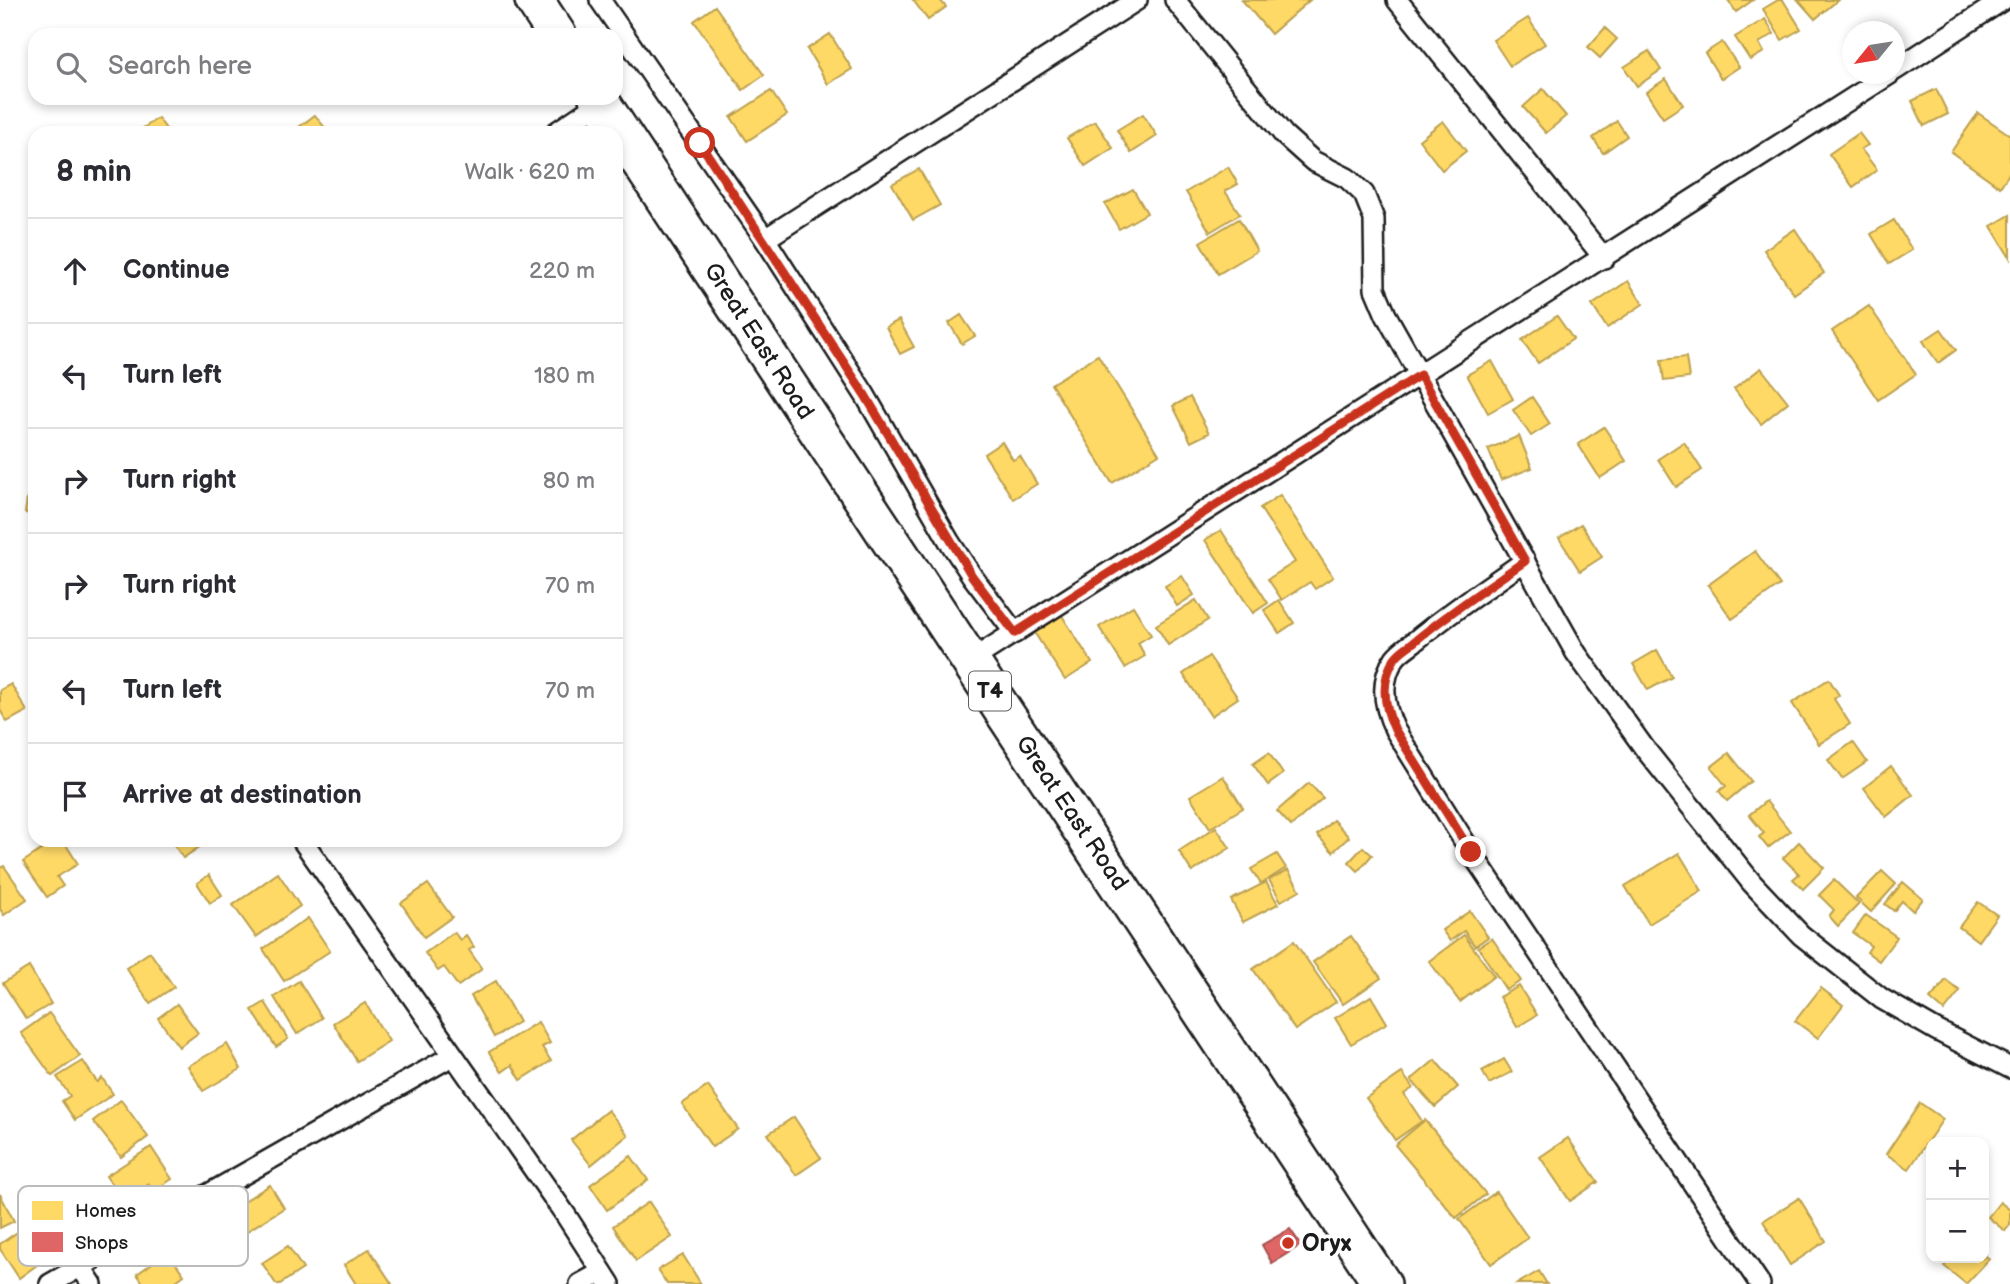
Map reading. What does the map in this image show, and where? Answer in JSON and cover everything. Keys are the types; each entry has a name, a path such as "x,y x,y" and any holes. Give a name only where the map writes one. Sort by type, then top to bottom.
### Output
{"highway":[{"path":"534,0 552,28"},
{"name":"Great East Road","path":"603,105 617,126"},
{"name":"Great East Road","path":"623,135 1382,1284"}],"street":[{"path":"600,0 619,28"},
{"path":"765,239 1137,0"},
{"path":"1175,0 1284,135 1313,161 1347,178 1364,194 1374,219 1373,266 1376,289 1385,315 1576,653 1645,750 1752,883 1801,935 1882,999 2010,1068"},
{"path":"1397,0 1604,258"},
{"path":"1905,64 2003,0"},
{"path":"623,33 765,239 865,395 966,568 1015,633"},
{"path":"970,661 1874,84"},
{"path":"565,126 593,105"},
{"path":"1525,561 1427,631 1396,657 1386,677 1386,712 1471,852 1760,1284"},
{"path":"307,847 565,1214 606,1278 580,1284"},
{"path":"222,1186 452,1056"},
{"path":"50,1284 80,1266 92,1284"}],"building: Homes":[{"path":"913,0 940,0 946,7 928,20"},
{"path":"1242,0 1310,0 1271,34"},
{"path":"1728,0 1753,0 1736,12"},
{"path":"1783,0 1801,29 1782,40 1763,9"},
{"path":"1798,0 1838,0 1815,19"},
{"path":"715,6 764,75 743,90 694,21"},
{"path":"1528,18 1545,44 1510,66 1493,40"},
{"path":"1765,19 1774,34 1759,43 1764,52 1750,60 1735,37"},
{"path":"1605,28 1617,39 1600,58 1588,47"},
{"path":"830,34 852,69 828,84 807,49"},
{"path":"1722,42 1739,67 1721,79 1705,53"},
{"path":"1649,51 1661,70 1637,86 1624,67"},
{"path":"1666,79 1683,105 1663,118 1646,92"},
{"path":"1543,89 1566,116 1546,133 1523,107"},
{"path":"1936,89 1948,114 1924,126 1912,101"},
{"path":"771,91 787,115 747,141 731,117"},
{"path":"1978,113 2010,135 2010,172 2000,187 1951,152"},
{"path":"1143,114 1157,136 1131,153 1117,130"},
{"path":"315,115 324,126 300,126"},
{"path":"158,118 164,126 146,126"},
{"path":"1095,121 1113,148 1085,166 1067,138"},
{"path":"1443,121 1466,151 1442,170 1419,140"},
{"path":"1617,121 1627,136 1603,153 1593,138"},
{"path":"1859,133 1868,145 1861,149 1877,170 1853,187 1829,154"},
{"path":"1228,167 1238,184 1225,191 1240,214 1210,232 1186,192"},
{"path":"919,169 940,205 913,220 892,184"},
{"path":"1133,189 1147,213 1119,229 1105,204"},
{"path":"2010,215 2010,258 1991,226"},
{"path":"1239,219 1257,251 1218,274 1200,242"},
{"path":"1894,220 1912,250 1889,264 1871,234"},
{"path":"1795,229 1824,273 1794,294 1764,250"},
{"path":"1628,281 1643,304 1607,328 1592,305"},
{"path":"1869,306 1916,374 1878,400 1832,331"},
{"path":"961,315 975,336 962,344 949,323"},
{"path":"1557,316 1573,339 1538,363 1522,340"},
{"path":"899,320 914,347 900,354 886,327"},
{"path":"1941,329 1956,350 1938,363 1923,341"},
{"path":"1098,355 1159,454 1112,483 1051,384"},
{"path":"1686,357 1689,378 1664,381 1661,360"},
{"path":"1492,361 1513,399 1488,413 1467,375"},
{"path":"1761,368 1788,402 1761,424 1734,389"},
{"path":"1190,397 1209,433 1191,442 1173,406"},
{"path":"1532,397 1550,424 1531,436 1513,410"},
{"path":"1604,427 1626,461 1600,478 1578,444"},
{"path":"1519,436 1532,468 1501,480 1488,449"},
{"path":"1002,442 1013,460 1020,456 1037,484 1013,499 984,454"},
{"path":"1684,442 1702,470 1676,487 1658,459"},
{"path":"1280,495 1333,577 1315,589 1310,582 1282,600 1268,579 1295,562 1260,508"},
{"path":"27,498 28,498 28,514 25,513"},
{"path":"1581,524 1602,557 1580,571 1559,538"},
{"path":"1221,530 1268,603 1253,613 1205,540"},
{"path":"1755,551 1780,585 1732,619 1708,585"},
{"path":"1182,576 1194,595 1177,606 1165,586"},
{"path":"1196,600 1208,620 1168,645 1156,625"},
{"path":"1279,600 1294,623 1279,633 1264,610"},
{"path":"1133,606 1151,635 1138,643 1145,656 1125,668 1099,627"},
{"path":"1061,614 1092,663 1065,680 1034,632"},
{"path":"1657,650 1672,677 1648,690 1633,664"},
{"path":"1209,656 1238,698 1211,716 1183,674"},
{"path":"1829,679 1839,695 1834,699 1850,724 1819,744 1792,703"},
{"path":"11,684 27,711 7,722 0,710 0,690"},
{"path":"1853,742 1867,762 1842,779 1828,760"},
{"path":"1269,753 1283,774 1268,785 1253,764"},
{"path":"1729,753 1751,781 1727,801 1719,791 1726,786 1711,767"},
{"path":"1891,766 1913,795 1886,817 1864,788"},
{"path":"1223,776 1243,808 1210,828 1190,796"},
{"path":"1309,783 1323,798 1291,826 1277,811"},
{"path":"1766,801 1790,831 1768,848 1759,837 1764,833 1749,815"},
{"path":"1333,820 1349,837 1333,852 1317,835"},
{"path":"1216,827 1230,848 1192,872 1179,851"},
{"path":"1799,842 1824,868 1803,889 1793,879 1799,874 1783,858"},
{"path":"46,847 67,847 78,864 57,877 63,886 47,897 23,862"},
{"path":"176,847 200,847 183,858"},
{"path":"1363,847 1372,855 1358,871 1349,862"},
{"path":"1679,853 1702,891 1649,924 1625,886"},
{"path":"1277,854 1286,868 1261,884 1251,869"},
{"path":"4,866 27,899 4,915 0,909 0,868"},
{"path":"1288,870 1300,890 1281,901 1269,880"},
{"path":"1882,871 1896,884 1871,912 1856,898"},
{"path":"278,873 300,906 256,937 233,905"},
{"path":"209,875 222,895 210,903 197,883"},
{"path":"1834,880 1859,904 1838,926 1829,916 1834,910 1819,895"},
{"path":"1266,882 1278,904 1243,922 1231,900"},
{"path":"1903,882 1923,899 1913,911 1902,901 1894,911 1885,904"},
{"path":"428,884 452,917 424,937 401,903"},
{"path":"1978,902 1997,915 1978,941 1959,927"},
{"path":"1470,911 1488,937 1475,946 1464,931 1450,941 1442,930"},
{"path":"1866,915 1897,937 1879,961 1867,952 1871,946 1853,933"},
{"path":"308,918 330,951 284,981 263,949"},
{"path":"454,932 460,940 466,935 474,947 469,950 482,969 458,986 444,967 438,971 425,953"},
{"path":"1464,935 1494,976 1460,1002 1429,961"},
{"path":"1351,936 1381,978 1343,1004 1313,962"},
{"path":"1492,938 1521,981 1506,990 1478,947"},
{"path":"1294,941 1336,1002 1295,1030 1253,969"},
{"path":"150,952 174,987 150,1003 126,968"},
{"path":"29,967 51,1004 26,1019 3,983"},
{"path":"1946,980 1960,991 1944,1011 1930,999"},
{"path":"299,981 322,1018 297,1034 274,997"},
{"path":"496,981 519,1022 494,1037 471,996"},
{"path":"1519,986 1537,1015 1517,1027 1499,997"},
{"path":"1821,988 1843,1005 1818,1038 1795,1021"},
{"path":"1371,996 1387,1023 1351,1044 1335,1018"},
{"path":"265,1002 288,1039 276,1047 252,1010"},
{"path":"365,1003 389,1041 357,1061 333,1023"},
{"path":"177,1004 198,1033 179,1047 158,1018"},
{"path":"49,1013 80,1056 52,1076 21,1033"},
{"path":"538,1022 550,1043 542,1047 551,1061 521,1080 512,1065 502,1072 489,1052"},
{"path":"227,1044 241,1069 203,1091 188,1066"},
{"path":"1504,1059 1512,1072 1489,1084 1482,1071"},
{"path":"1435,1060 1458,1087 1435,1107 1411,1080"},
{"path":"83,1061 97,1082 102,1078 113,1094 75,1120 62,1101 70,1096 57,1077"},
{"path":"1402,1073 1413,1088 1404,1094 1422,1121 1395,1140 1366,1098"},
{"path":"708,1086 738,1129 712,1147 682,1104"},
{"path":"121,1100 148,1137 121,1157 93,1121"},
{"path":"1920,1103 1943,1119 1931,1137 1926,1137 1926,1144 1909,1169 1886,1154"},
{"path":"608,1110 628,1135 591,1165 571,1140"},
{"path":"794,1117 821,1158 796,1175 768,1134"},
{"path":"1425,1120 1486,1194 1456,1218 1395,1145"},
{"path":"1568,1138 1598,1182 1570,1201 1540,1157"},
{"path":"151,1147 172,1179 162,1186 113,1186 106,1176"},
{"path":"631,1156 648,1180 607,1210 590,1185"},
{"path":"270,1185 284,1208 248,1230 248,1199"},
{"path":"1496,1192 1528,1238 1491,1264 1459,1219"},
{"path":"0,1194 14,1221 0,1228"},
{"path":"1799,1198 1826,1241 1790,1265 1763,1221"},
{"path":"649,1202 672,1237 636,1261 613,1226"},
{"path":"2000,1202 2010,1210 2010,1225 2005,1231 1989,1216"},
{"path":"18,1232 18,1266 36,1266 19,1278 0,1249 0,1244"},
{"path":"288,1246 303,1269 276,1284 262,1263"},
{"path":"369,1249 392,1284 356,1284 344,1265"},
{"path":"683,1255 701,1284 667,1284 658,1270"},
{"path":"1947,1263 1985,1263 1966,1284 1944,1266"},
{"path":"148,1266 178,1266 184,1275 172,1284 144,1284 137,1274"},
{"path":"1539,1271 1547,1284 1517,1284"}],"building: Shops":[{"path":"1290,1229 1301,1245 1272,1263 1262,1245"}],"place":[{"name":"Oryx","path":"1288,1243"}],"route":[{"path":"700,143 865,395 949,541 1015,633 1420,375 1525,561 1427,631 1396,657 1386,677 1386,712 1471,852"}]}
